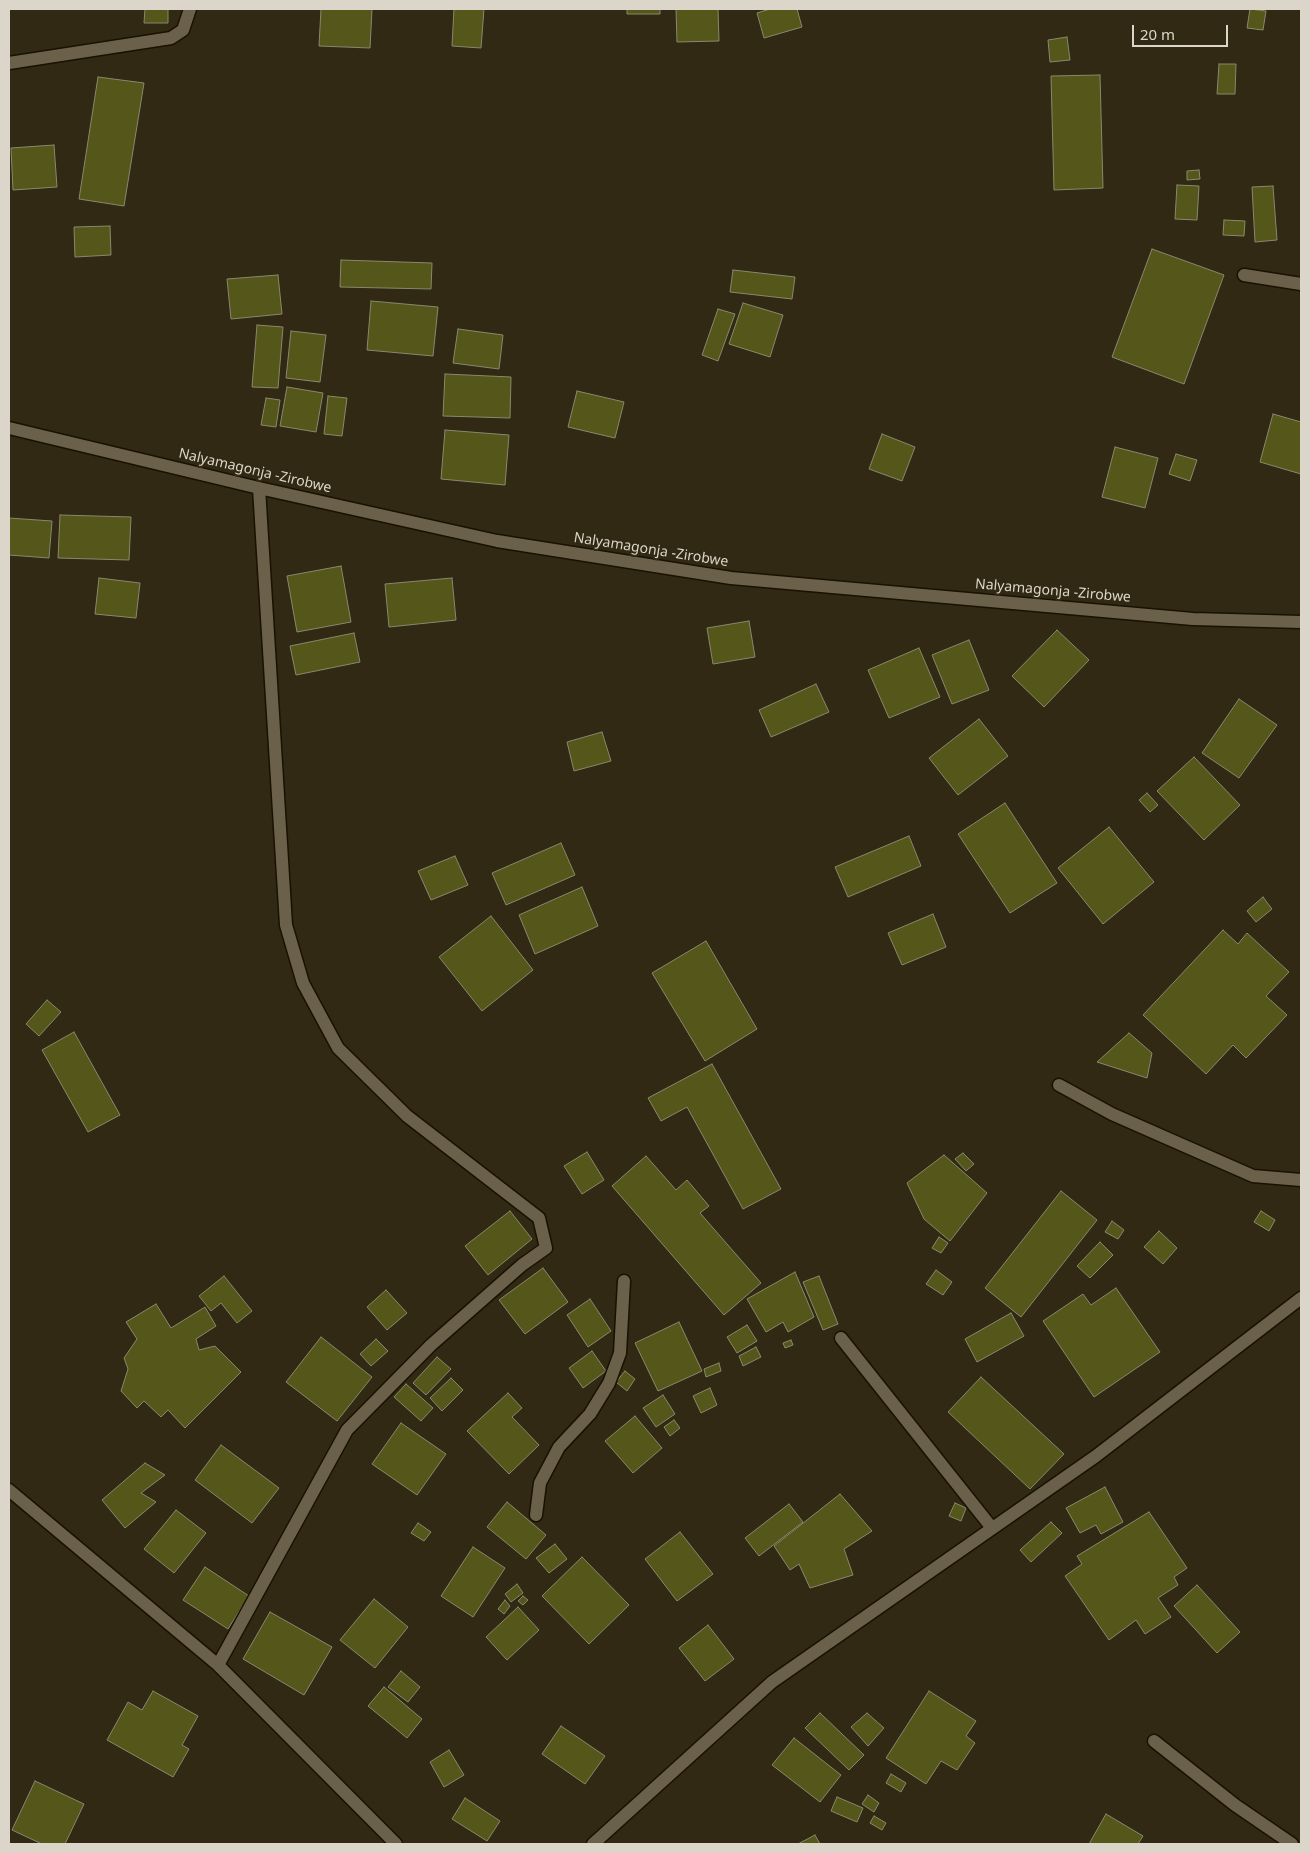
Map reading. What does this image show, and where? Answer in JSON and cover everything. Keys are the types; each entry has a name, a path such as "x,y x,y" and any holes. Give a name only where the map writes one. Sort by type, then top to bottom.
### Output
{"street":[{"path":"9,63 170,38 183,30 190,9"},
{"path":"1244,275 1301,284"},
{"name":"Nalyamagonja -Zirobwe","path":"9,428 259,488 497,541 731,578 1193,619 1301,622"},
{"path":"218,1665 347,1430 431,1345 522,1265 546,1248 539,1218 407,1116 338,1048 303,983 286,925 259,488"},
{"path":"1059,1085 1112,1114 1253,1176 1301,1180"},
{"path":"536,1515 540,1483 559,1447 590,1414 611,1376 620,1353 624,1281"},
{"path":"593,1844 772,1682 1096,1456 1301,1298"},
{"path":"841,1338 992,1528"},
{"path":"9,1490 218,1665 396,1844"},
{"path":"1154,1742 1235,1805 1292,1844"}],"building":[{"path":"145,9 168,9 168,23 144,23"},
{"path":"321,9 372,9 370,48 319,46"},
{"path":"454,9 484,9 481,48 452,46"},
{"path":"627,9 660,9 660,14 627,14"},
{"path":"676,9 718,9 719,41 677,42"},
{"path":"770,9 797,9 802,27 764,38 757,13"},
{"path":"1250,9 1266,11 1263,30 1247,28"},
{"path":"1067,37 1070,60 1050,62 1048,40"},
{"path":"1219,64 1236,64 1235,94 1217,94"},
{"path":"1100,75 1103,188 1054,190 1051,76"},
{"path":"98,77 144,83 124,206 79,199"},
{"path":"54,145 57,187 13,190 11,148"},
{"path":"1199,170 1200,179 1187,180 1187,171"},
{"path":"1177,185 1199,186 1197,220 1175,219"},
{"path":"1273,186 1277,240 1255,242 1252,187"},
{"path":"1224,220 1245,221 1244,236 1223,235"},
{"path":"110,226 111,255 75,257 74,227"},
{"path":"1152,249 1224,275 1184,384 1112,357"},
{"path":"341,260 432,263 431,289 340,287"},
{"path":"733,270 795,277 792,299 730,292"},
{"path":"278,275 282,314 231,319 227,279"},
{"path":"371,301 438,307 433,356 367,350"},
{"path":"743,303 783,315 770,357 729,344"},
{"path":"718,309 735,314 718,361 702,355"},
{"path":"257,325 283,327 278,388 252,387"},
{"path":"458,329 503,335 499,369 453,363"},
{"path":"291,331 326,335 320,382 286,378"},
{"path":"445,374 511,377 510,418 443,416"},
{"path":"287,387 323,393 316,432 280,426"},
{"path":"577,391 624,402 615,438 568,427"},
{"path":"328,396 347,398 342,436 324,434"},
{"path":"266,398 280,400 276,427 261,425"},
{"path":"1273,414 1301,422 1301,474 1260,462"},
{"path":"445,430 509,435 505,485 441,479"},
{"path":"882,434 915,447 902,481 869,469"},
{"path":"1115,447 1158,458 1145,508 1102,497"},
{"path":"1176,454 1197,460 1190,481 1169,474"},
{"path":"60,515 131,517 129,560 58,558"},
{"path":"9,518 52,521 49,558 9,555"},
{"path":"341,566 351,622 297,632 287,576"},
{"path":"99,578 140,583 136,618 95,614"},
{"path":"452,578 456,620 389,627 385,584"},
{"path":"749,621 755,657 713,664 707,628"},
{"path":"1057,630 1089,660 1044,707 1012,676"},
{"path":"354,633 360,662 296,675 290,646"},
{"path":"969,640 989,690 952,704 932,655"},
{"path":"919,648 940,697 889,718 868,670"},
{"path":"816,684 829,712 771,737 759,710"},
{"path":"1239,699 1277,725 1239,778 1202,753"},
{"path":"979,719 1008,756 958,795 929,758"},
{"path":"602,732 611,761 574,771 567,742"},
{"path":"1194,757 1240,805 1204,840 1157,791"},
{"path":"1147,793 1158,805 1150,812 1139,800"},
{"path":"1005,803 1057,883 1010,913 958,834"},
{"path":"1109,827 1154,882 1103,924 1058,868"},
{"path":"909,836 921,866 848,897 835,867"},
{"path":"561,843 575,875 506,905 492,873"},
{"path":"455,856 468,885 431,900 418,871"},
{"path":"582,887 598,926 535,954 519,915"},
{"path":"1263,897 1272,909 1256,922 1247,911"},
{"path":"933,914 946,947 902,965 888,933"},
{"path":"491,916 533,970 482,1011 439,957"},
{"path":"1223,930 1238,944 1247,933 1289,972 1266,996 1287,1015 1246,1058 1233,1045 1206,1074 1143,1015"},
{"path":"706,941 757,1029 705,1061 652,973"},
{"path":"47,1000 61,1012 39,1036 26,1024"},
{"path":"74,1032 120,1115 88,1132 42,1050"},
{"path":"1129,1033 1152,1053 1147,1078 1097,1062"},
{"path":"712,1064 781,1189 743,1209 687,1107 661,1121 648,1098"},
{"path":"587,1152 604,1180 582,1194 564,1166"},
{"path":"963,1153 974,1164 966,1171 955,1159"},
{"path":"944,1155 987,1193 950,1241 924,1219 907,1183"},
{"path":"646,1156 676,1190 687,1180 709,1206 700,1213 761,1283 724,1315 612,1186"},
{"path":"1061,1191 1097,1220 1021,1317 985,1288"},
{"path":"510,1211 532,1239 488,1275 465,1246"},
{"path":"1261,1211 1275,1220 1269,1231 1254,1222"},
{"path":"1112,1221 1124,1230 1118,1239 1105,1232"},
{"path":"1159,1231 1177,1248 1163,1264 1144,1247"},
{"path":"939,1237 948,1243 941,1253 932,1248"},
{"path":"1100,1242 1113,1255 1090,1278 1077,1266"},
{"path":"543,1268 568,1302 525,1334 499,1300"},
{"path":"936,1270 952,1282 943,1295 926,1284"},
{"path":"795,1272 814,1317 788,1332 783,1322 766,1332 747,1299"},
{"path":"224,1276 252,1311 237,1323 221,1303 211,1311 199,1296"},
{"path":"819,1276 838,1324 823,1330 803,1282"},
{"path":"1116,1288 1160,1352 1094,1397 1043,1321 1083,1294 1091,1305"},
{"path":"386,1290 407,1313 387,1330 367,1307"},
{"path":"590,1299 611,1331 588,1347 567,1315"},
{"path":"156,1304 171,1328 205,1307 216,1326 196,1339 199,1350 215,1346 241,1372 185,1428 168,1410 161,1417 144,1401 137,1408 121,1391 128,1369 124,1358 137,1339 126,1322"},
{"path":"1011,1313 1024,1336 977,1362 965,1339"},
{"path":"679,1322 702,1371 658,1391 635,1343"},
{"path":"747,1325 757,1341 737,1353 727,1337"},
{"path":"321,1337 372,1377 337,1421 286,1382"},
{"path":"376,1339 388,1351 371,1366 360,1354"},
{"path":"791,1340 793,1345 785,1348 783,1343"},
{"path":"756,1347 761,1357 743,1366 739,1356"},
{"path":"592,1351 606,1371 583,1388 569,1368"},
{"path":"437,1357 451,1369 426,1395 413,1383"},
{"path":"719,1363 721,1371 706,1377 704,1369"},
{"path":"625,1371 635,1379 627,1391 616,1382"},
{"path":"981,1377 1064,1454 1030,1489 948,1412"},
{"path":"451,1378 463,1390 442,1411 430,1398"},
{"path":"406,1384 433,1408 421,1421 394,1397"},
{"path":"710,1388 717,1405 701,1413 693,1396"},
{"path":"508,1393 522,1408 512,1417 539,1445 509,1474 467,1431"},
{"path":"663,1395 675,1414 656,1427 643,1408"},
{"path":"635,1416 662,1448 633,1473 605,1441"},
{"path":"674,1420 680,1428 670,1436 664,1427"},
{"path":"401,1423 446,1454 417,1495 372,1464"},
{"path":"221,1445 279,1488 252,1523 195,1480"},
{"path":"145,1463 165,1475 141,1493 156,1502 125,1528 102,1500"},
{"path":"1105,1487 1123,1522 1101,1534 1096,1525 1080,1533 1066,1508"},
{"path":"840,1494 872,1531 844,1549 853,1575 810,1588 799,1564 790,1570 774,1546"},
{"path":"507,1502 546,1535 526,1559 487,1527"},
{"path":"955,1503 966,1508 961,1521 949,1516"},
{"path":"789,1504 803,1522 759,1556 745,1538"},
{"path":"176,1510 206,1533 174,1573 144,1549"},
{"path":"1149,1512 1187,1568 1174,1577 1178,1585 1158,1598 1171,1617 1145,1634 1136,1620 1109,1640 1065,1576 1082,1564 1077,1556"},
{"path":"1051,1522 1062,1533 1031,1562 1020,1550"},
{"path":"418,1523 431,1532 424,1541 411,1533"},
{"path":"680,1532 713,1574 677,1601 645,1559"},
{"path":"555,1544 567,1559 549,1573 536,1558"},
{"path":"473,1547 505,1568 473,1617 441,1596"},
{"path":"582,1557 629,1605 589,1644 542,1596"},
{"path":"205,1567 249,1596 228,1629 183,1600"},
{"path":"517,1584 523,1593 511,1602 505,1594"},
{"path":"1197,1585 1240,1632 1217,1653 1174,1606"},
{"path":"523,1596 528,1600 523,1605 518,1601"},
{"path":"374,1599 408,1627 375,1668 340,1640"},
{"path":"505,1600 510,1606 504,1614 498,1609"},
{"path":"518,1607 539,1630 507,1660 486,1637"},
{"path":"270,1612 332,1647 304,1695 243,1659"},
{"path":"708,1625 734,1659 705,1681 679,1648"},
{"path":"401,1671 420,1687 408,1702 388,1687"},
{"path":"384,1687 422,1719 407,1738 368,1706"},
{"path":"153,1691 198,1716 182,1745 189,1749 173,1777 107,1740 128,1702 142,1710"},
{"path":"929,1691 976,1721 966,1736 975,1743 957,1770 941,1761 926,1784 886,1758"},
{"path":"820,1713 864,1755 849,1770 805,1728"},
{"path":"867,1713 884,1728 868,1746 851,1727"},
{"path":"561,1726 605,1756 585,1784 542,1754"},
{"path":"794,1738 841,1775 820,1802 772,1765"},
{"path":"449,1750 464,1775 444,1787 430,1762"},
{"path":"891,1774 906,1783 901,1792 886,1783"},
{"path":"35,1781 84,1804 65,1844 42,1844 12,1830"},
{"path":"868,1795 879,1803 874,1812 862,1804"},
{"path":"837,1797 863,1808 857,1822 831,1811"},
{"path":"465,1798 500,1821 487,1841 452,1819"},
{"path":"1106,1814 1143,1836 1138,1844 1089,1844"},
{"path":"874,1816 886,1823 882,1830 870,1823"},
{"path":"815,1835 820,1844 798,1844"}]}
